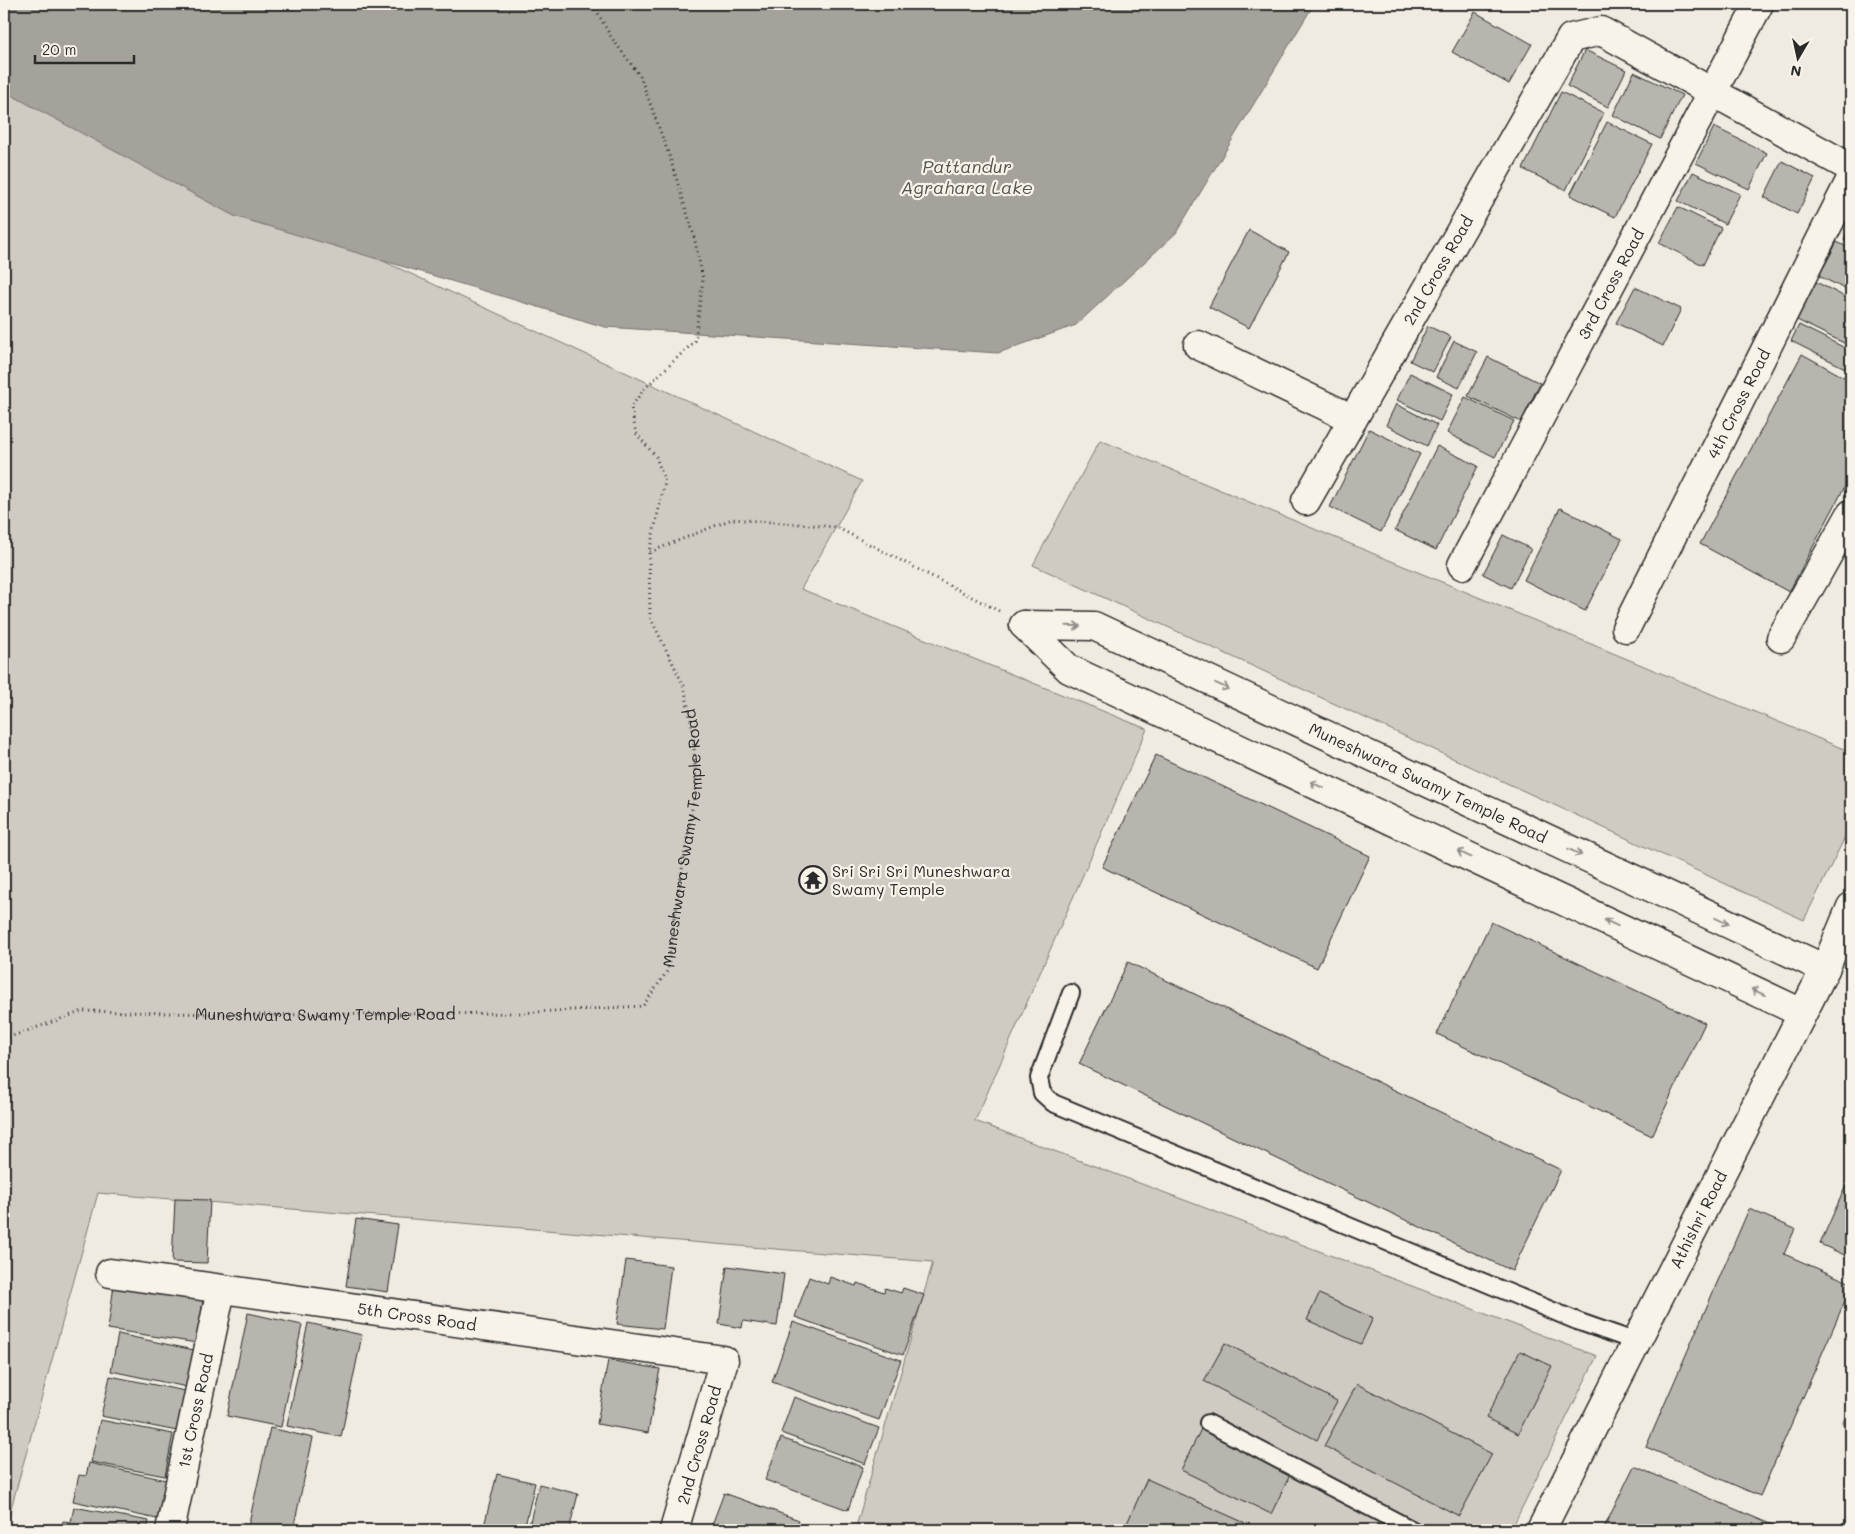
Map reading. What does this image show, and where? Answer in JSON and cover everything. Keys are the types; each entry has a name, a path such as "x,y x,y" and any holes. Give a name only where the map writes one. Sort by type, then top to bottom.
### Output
{"street":[{"name":"3rd Cross Road","path":"1462,565 1759,4"},
{"name":"2nd Cross Road","path":"1306,501 1572,38 1601,31 1713,93"},
{"path":"1713,93 1851,168"},
{"name":"4th Cross Road","path":"1626,628 1851,179"},
{"path":"1198,344 1353,419"},
{"path":"1781,638 1851,514"},
{"path":"1024,625 1068,669 1802,1013"},
{"name":"Muneshwara Swamy Temple Road","path":"1024,625 1094,626 1825,969"},
{"name":"Athishri Road","path":"1541,1530 1825,969 1851,907"},
{"name":"5th Cross Road","path":"110,1273 724,1360"},
{"name":"1st Cross Road","path":"170,1530 221,1290"},
{"name":"2nd Cross Road","path":"674,1530 724,1360"}],"lane":[{"path":"1071,993 1039,1078 1042,1093 1053,1103 1567,1317 1637,1342"},
{"path":"1208,1423 1412,1530"}],"path":[{"path":"593,4 611,37 640,76 670,158 704,279 695,341 644,389 631,407 636,433 656,457 665,482 649,552"},
{"path":"649,552 732,519 836,527 1024,625"},
{"name":"Muneshwara Swamy Temple Road","path":"4,1040 83,1012 263,1015 519,1013 643,1006 668,970 674,919 696,784 693,730 684,686 650,617 649,552"}],"shaded area":[{"path":"4,87 862,481 801,589 1147,729 975,1121 1597,1356 1511,1530 855,1530 933,1262 98,1193 4,1530"},
{"path":"1100,440 1851,752 1851,825 1804,920 1033,565"}],"water":[{"name":"Pattandur Agrahara Lake","path":"4,4 1314,4 1176,233 1076,325 998,353 605,327 234,216 4,91"},
{"path":"1851,1406 1851,1428 1842,1424"}],"building":[{"path":"1475,12 1532,44 1509,84 1452,52"},
{"path":"1585,50 1626,70 1608,107 1567,86"},
{"path":"1634,72 1682,95 1660,139 1613,115"},
{"path":"1561,92 1604,113 1566,190 1523,169"},
{"path":"1607,122 1652,144 1615,217 1570,195"},
{"path":"1714,127 1767,153 1749,189 1696,163"},
{"path":"1782,161 1815,178 1797,214 1764,197"},
{"path":"1693,172 1740,194 1725,224 1678,201"},
{"path":"1678,207 1721,228 1703,265 1659,243"},
{"path":"1851,226 1851,244 1844,240"},
{"path":"1249,230 1289,252 1249,328 1209,307"},
{"path":"1837,242 1851,249 1851,292 1819,276"},
{"path":"1816,282 1851,300 1851,338 1848,345 1797,320"},
{"path":"1635,287 1681,309 1663,346 1616,323"},
{"path":"1799,325 1851,351 1851,371 1791,341"},
{"path":"1428,326 1451,337 1433,372 1410,361"},
{"path":"1454,341 1477,352 1459,388 1436,377"},
{"path":"1802,354 1851,381 1851,475 1789,592 1700,544"},
{"path":"1488,357 1540,383 1521,422 1468,396"},
{"path":"1410,373 1453,394 1440,421 1397,400"},
{"path":"1465,397 1514,421 1495,457 1447,433"},
{"path":"1396,404 1437,425 1427,446 1386,425"},
{"path":"1369,429 1420,454 1381,532 1330,507"},
{"path":"1437,446 1478,466 1436,550 1395,530"},
{"path":"1560,508 1622,539 1585,611 1524,580"},
{"path":"1503,535 1531,549 1511,588 1483,574"},
{"path":"1156,755 1370,856 1317,968 1102,867"},
{"path":"1491,922 1705,1023 1652,1136 1437,1034"},
{"path":"1128,962 1561,1170 1512,1271 1079,1064"},
{"path":"1851,1174 1851,1258 1820,1244"},
{"path":"175,1199 210,1200 207,1263 172,1262"},
{"path":"1749,1209 1795,1229 1784,1254 1851,1283 1851,1287 1760,1496 1646,1447"},
{"path":"356,1219 398,1225 388,1292 346,1286"},
{"path":"626,1260 671,1266 663,1329 617,1324"},
{"path":"727,1266 784,1274 777,1326 743,1321 742,1328 719,1324"},
{"path":"809,1277 828,1284 830,1277 856,1286 857,1283 884,1292 885,1288 901,1293 903,1288 924,1295 903,1355 795,1317"},
{"path":"114,1285 203,1300 197,1343 108,1329"},
{"path":"1319,1294 1373,1318 1361,1344 1307,1320"},
{"path":"248,1313 302,1325 281,1427 227,1416"},
{"path":"793,1322 901,1360 879,1420 772,1382"},
{"path":"308,1323 362,1335 341,1437 287,1426"},
{"path":"118,1334 194,1350 187,1387 111,1371"},
{"path":"1225,1343 1337,1401 1317,1440 1204,1381"},
{"path":"1520,1351 1552,1366 1518,1434 1486,1418"},
{"path":"608,1360 660,1369 648,1433 597,1424"},
{"path":"110,1376 185,1391 177,1431 101,1416"},
{"path":"1357,1384 1492,1454 1459,1516 1324,1446"},
{"path":"794,1397 879,1428 865,1464 781,1433"},
{"path":"100,1420 173,1434 165,1476 91,1462"},
{"path":"270,1428 313,1438 293,1530 261,1530 248,1527"},
{"path":"1201,1429 1291,1473 1271,1514 1181,1470"},
{"path":"781,1438 863,1467 848,1510 765,1480"},
{"path":"89,1463 166,1480 157,1519 73,1501 79,1475 86,1476"},
{"path":"1634,1466 1784,1530 1603,1530"},
{"path":"497,1474 535,1483 524,1530 483,1530"},
{"path":"1147,1479 1245,1523 1241,1530 1124,1530"},
{"path":"539,1484 578,1494 569,1530 528,1530"},
{"path":"724,1493 799,1520 796,1530 710,1530"},
{"path":"74,1507 149,1521 147,1530 61,1530 63,1521 71,1522"}],"place":[{"name":"Sri Sri Sri Muneshwara Swamy Temple","path":"813,880"}]}
